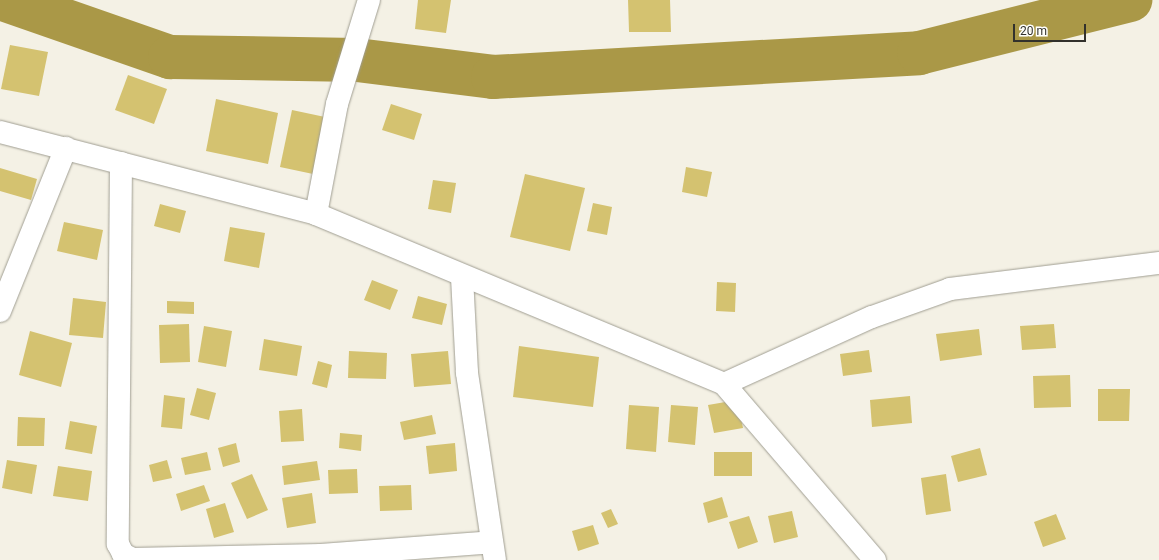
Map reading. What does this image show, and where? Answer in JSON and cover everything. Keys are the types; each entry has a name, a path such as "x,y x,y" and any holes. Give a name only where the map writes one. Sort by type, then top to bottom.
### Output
{"street":[{"path":"316,214 337,104 356,47 369,0"},
{"path":"0,132 316,214 462,277 724,384 876,560"},
{"path":"0,311 66,148"},
{"path":"121,164 118,544 123,554 133,559 493,551 467,373 462,277"},
{"path":"724,384 872,317 950,289 1159,263"}],"building":[{"path":"418,0 451,0 446,33 415,29"},
{"path":"628,0 670,0 671,32 629,32"},
{"path":"10,45 48,52 39,96 1,89"},
{"path":"128,75 167,89 154,124 115,110"},
{"path":"216,99 278,113 268,164 206,151"},
{"path":"391,104 422,114 414,140 382,130"},
{"path":"292,110 325,117 313,174 280,167"},
{"path":"686,167 712,172 707,197 682,192"},
{"path":"0,168 37,179 31,200 0,191"},
{"path":"525,174 585,188 570,251 510,237"},
{"path":"433,180 456,183 451,213 428,209"},
{"path":"593,203 612,207 607,235 587,231"},
{"path":"160,204 186,211 180,233 154,226"},
{"path":"64,222 103,230 97,260 57,251"},
{"path":"230,227 265,233 259,268 224,261"},
{"path":"372,280 398,290 390,310 364,300"},
{"path":"717,282 736,283 735,312 716,311"},
{"path":"418,296 447,304 442,325 412,318"},
{"path":"73,298 106,302 103,338 69,335"},
{"path":"167,301 194,302 194,314 167,313"},
{"path":"189,324 190,362 160,363 159,325"},
{"path":"1054,324 1056,348 1022,350 1020,326"},
{"path":"204,326 232,331 226,367 198,362"},
{"path":"979,329 982,355 940,361 936,334"},
{"path":"30,331 72,343 61,387 19,375"},
{"path":"264,339 302,346 297,376 259,370"},
{"path":"519,346 599,357 593,407 513,397"},
{"path":"869,350 872,372 843,376 840,354"},
{"path":"349,351 387,353 386,379 348,378"},
{"path":"448,351 451,384 414,387 411,354"},
{"path":"318,361 332,365 327,388 312,384"},
{"path":"1070,375 1071,407 1034,408 1033,376"},
{"path":"197,388 216,393 209,420 190,415"},
{"path":"1098,389 1130,389 1129,421 1098,421"},
{"path":"164,395 185,398 182,429 161,427"},
{"path":"910,396 912,423 872,427 870,400"},
{"path":"737,400 743,428 714,433 708,405"},
{"path":"629,405 659,407 656,452 626,449"},
{"path":"671,405 698,407 695,445 668,442"},
{"path":"302,409 304,441 281,442 279,411"},
{"path":"432,415 436,434 404,440 400,422"},
{"path":"18,417 45,418 44,446 17,446"},
{"path":"70,421 97,426 92,454 65,449"},
{"path":"340,433 362,435 361,451 339,448"},
{"path":"236,443 240,462 223,467 218,448"},
{"path":"455,443 457,471 429,474 426,446"},
{"path":"980,448 987,475 958,482 951,456"},
{"path":"207,452 211,470 185,475 181,458"},
{"path":"714,452 752,452 752,476 714,476"},
{"path":"7,460 37,465 32,494 2,488"},
{"path":"167,460 172,478 153,482 149,465"},
{"path":"317,461 320,480 284,485 282,466"},
{"path":"58,466 92,471 88,501 53,496"},
{"path":"357,469 358,493 329,494 328,470"},
{"path":"252,474 268,510 247,519 231,483"},
{"path":"946,474 951,511 926,515 921,478"},
{"path":"204,485 210,501 181,511 176,494"},
{"path":"411,485 412,510 380,511 379,486"},
{"path":"312,493 316,523 287,528 282,498"},
{"path":"722,497 728,517 708,523 703,503"},
{"path":"225,503 234,532 214,538 206,509"},
{"path":"611,509 618,524 608,528 601,513"},
{"path":"792,511 798,537 774,543 768,516"},
{"path":"1056,514 1066,539 1043,547 1034,522"},
{"path":"749,516 758,542 738,549 729,522"},
{"path":"593,525 599,544 578,551 572,531"}],"waterway":[{"path":"6,0 170,57 357,60 493,77 919,53 1130,0"}]}
